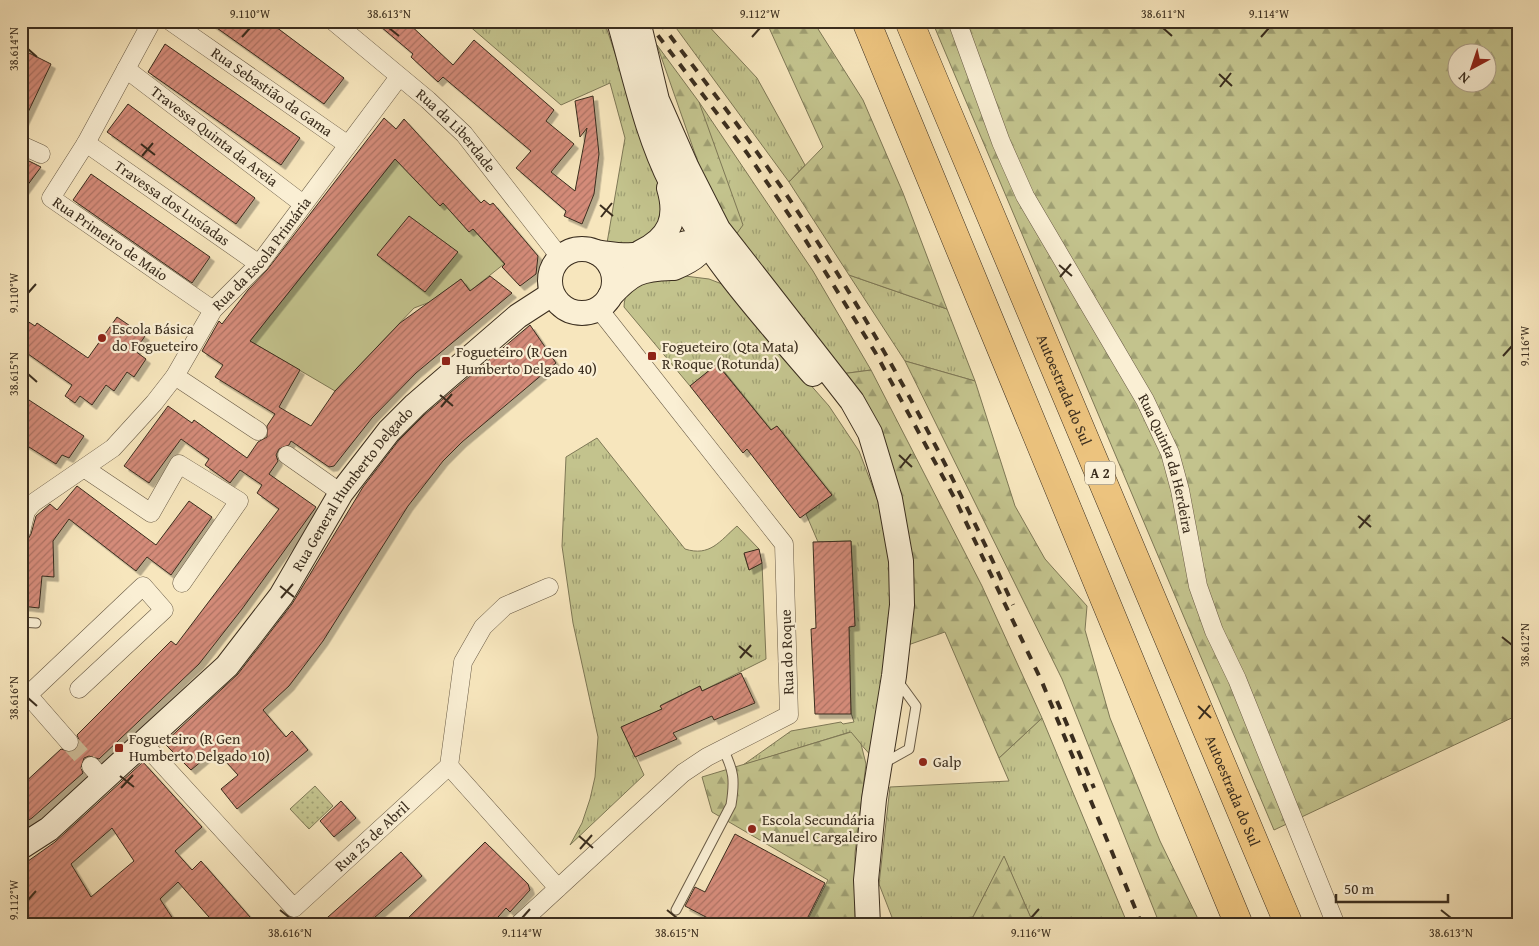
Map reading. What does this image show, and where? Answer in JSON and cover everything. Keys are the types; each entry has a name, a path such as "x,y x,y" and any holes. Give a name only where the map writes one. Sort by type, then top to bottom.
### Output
{"highway":[{"path":"866,21 1239,925"},
{"name":"Autoestrada do Sul","path":"909,21 1289,925"}],"street":[{"name":"Rua Primeiro de Maio","path":"152,21 86,143 52,198 213,310"},
{"name":"Rua Sebastião da Gama","path":"170,21 348,145"},
{"name":"Rua da Liberdade","path":"333,21 464,134 560,257"},
{"path":"619,21 645,115 672,197 672,218 663,236 656,245 634,256"},
{"path":"638,21 669,149 706,224 706,241 701,252 692,260 674,268"},
{"name":"Rua Quinta da Herdeira","path":"958,21 1001,142 1025,196 1146,400 1170,452 1180,490 1198,586 1214,631 1237,678 1336,925"},
{"name":"Travessa Quinta da Areia","path":"126,69 304,204"},
{"name":"Rua da Escola Primária","path":"21,532 26,511 33,503 113,448 154,403 175,376 213,310 259,264 399,77"},
{"path":"657,100 686,168 718,229 852,401 870,433 893,513 898,539 902,583 894,676 879,766 866,880 872,919"},
{"name":"Travessa dos Lusíadas","path":"86,143 259,264"},
{"path":"21,145 41,154"},
{"path":"661,160 672,185 706,241 748,296 815,376 851,424 878,473 893,513"},
{"path":"748,296 728,280 713,272 674,268 649,269 628,277 604,302 584,313 564,308 552,294 549,280 551,270 560,257 575,249 586,249 615,256 634,256 690,242 706,241 718,246 725,253 774,312 811,346"},
{"path":"596,252 610,266 613,286 604,302"},
{"name":"Rua General Humberto Delgado","path":"21,847 49,828 97,773 144,744 228,666 281,596 341,493 389,431 415,405 518,316 552,294"},
{"name":"Rua do Roque","path":"518,925 682,773 723,749 789,715 784,544 604,302"},
{"path":"175,376 258,431"},
{"path":"287,454 341,493"},
{"path":"84,468 151,513 179,464 240,501 182,583"},
{"path":"69,742 28,695 143,586 164,610 79,689"},
{"path":"549,587 505,606 483,627 463,662 449,766 558,888"},
{"name":"Rua 25 de Abril","path":"144,744 294,908 449,766"}],"lane":[{"path":"21,622 36,623"},
{"path":"676,910 731,805 734,786 733,768 723,749"}],"green space":[{"path":"468,21 604,21 667,205 655,231 637,245 607,243 625,138 610,83 561,105 467,24"},
{"path":"671,21 704,21 757,78 805,165 789,182"},
{"path":"766,21 813,21 863,100 903,193 947,309 849,275 789,182 823,147"},
{"path":"932,21 1518,21 1518,715 1274,830"},
{"path":"657,45 699,102 743,225 735,236 714,208"},
{"path":"699,102 813,271 871,370 841,374 735,236"},
{"path":"395,159 473,229 504,264 470,291 461,279 430,302 414,308 335,391 250,341"},
{"path":"677,275 709,279 722,284 829,406 859,451 878,501 889,558 892,593 873,758 850,732 743,765 791,731 841,722 843,724 854,722 851,713 849,627 855,626 851,541 818,542 806,514 832,495 777,426 771,430 718,364 690,386 624,307 625,298 635,285 651,279"},
{"path":"849,275 947,309 975,381 905,361"},
{"path":"905,361 975,381 1015,506 1045,559 1087,606 1085,630 1110,718 1160,841 1201,925 1160,925 1062,679"},
{"path":"871,370 982,586 1042,718 999,758 945,632 908,645 913,561 898,501 841,374"},
{"path":"597,438 685,549 701,551 708,549 720,542 737,526 759,549 744,554 749,570 762,563 766,659 702,691 700,686 661,705 662,709 622,727 644,775 570,845 582,823 590,799 595,777 598,737 573,623 562,546 566,457"},
{"path":"1042,718 1128,925 1034,925 1004,857 973,917 895,925 879,884 890,787 1009,781 999,758"},
{"path":"851,732 861,744 866,764 855,853 855,925 805,925 828,880 712,812 702,777"},
{"path":"315,786 333,806 309,829 290,809"},
{"path":"1004,856 1034,925 979,925 973,917"}],"building":[{"path":"207,21 268,21 344,78 324,104"},
{"path":"374,21 406,21 453,65 474,40 554,110 546,121 574,144 551,172 575,191 587,128 580,137 575,101 593,96 599,154 594,194 582,224 564,216 566,211 516,168 531,151 443,77 438,82 411,57 413,54"},
{"path":"165,44 300,138 281,165 148,72"},
{"path":"21,49 51,64 21,127"},
{"path":"128,104 255,198 236,224 107,132"},
{"path":"384,118 396,129 404,119 481,203 484,200 490,205 493,203 538,256 536,274 520,286 502,267 505,264 473,229 469,232 443,203 440,206 395,159 250,341 300,370 279,407 311,426 335,391 400,323 461,279 470,291 490,276 512,293 416,373 372,418 334,466 329,467 291,441 289,445 279,449 276,455 278,461 269,474 316,507 242,609 199,664 99,759 89,756 84,758 81,768 83,773 32,818 21,825 21,786 61,749 71,752 76,750 79,740 77,735 171,641 176,645 279,509 257,493 262,485 240,470 230,483 205,465 209,459 181,439 149,483 124,466 168,406 192,423 194,420 247,458 258,442 267,437 267,426 275,414 215,377 223,365 202,351 219,321 222,324 248,290 267,270"},
{"path":"21,157 41,167 21,194"},
{"path":"91,174 210,257 192,283 73,200"},
{"path":"409,216 458,252 425,292 377,255"},
{"path":"21,317 35,326 37,323 88,358 117,317 145,336 135,351 146,359 134,377 127,372 114,391 106,385 92,405 80,396 75,403 65,396 72,385 21,349"},
{"path":"530,325 556,363 462,442 443,461 408,506 323,641 289,686 263,710 286,737 292,731 308,750 237,809 221,789 238,775 215,750 191,770 164,743 238,674 292,604 363,487 399,440 424,415"},
{"path":"717,364 771,430 777,426 832,495 800,518 747,449 743,453 690,386"},
{"path":"29,400 84,436 69,458 62,455 56,464 21,442 21,406"},
{"path":"77,486 156,545 189,501 212,517 171,575 147,557 136,571 69,519 53,541 54,577 42,576 39,608 21,606 21,577 27,541 36,516 50,504 57,510"},
{"path":"851,541 855,626 849,627 851,714 815,714 811,629 816,628 813,542"},
{"path":"759,549 762,563 749,570 744,553"},
{"path":"741,673 755,703 714,720 712,716 673,733 677,739 635,757 621,727 662,709 660,706 700,686 702,691"},
{"path":"143,762 202,827 175,851 192,870 201,861 257,925 216,925 178,882 160,899 177,925 21,925 21,866 55,842","holes":["112,828 134,861 91,897 71,864"]},
{"path":"341,801 356,818 334,837 320,821"},
{"path":"735,834 825,883 804,925 721,925 685,906 695,887 705,892"},
{"path":"485,842 528,884 530,890 510,912 506,908 491,925 401,925"},
{"path":"401,852 422,876 366,925 319,925"}],"tunnel":[{"path":"69,742 91,766"}],"railway":[{"path":"647,21 747,153 798,228 875,352 955,499 1042,682 1142,925"},
{"path":"659,21 754,148 827,257 862,314 926,428 1013,605"},
{"path":"1057,701 1094,788"}],"place":[{"name":"Escola Básica do Fogueteiro","path":"102,338"},
{"name":"Fogueteiro (Qta Mata) R Roque (Rotunda)","path":"652,356"},
{"name":"Fogueteiro (R Gen Humberto Delgado 40)","path":"446,361"},
{"name":"Fogueteiro (R Gen Humberto Delgado 10)","path":"119,748"},
{"name":"Galp","path":"923,762"},
{"name":"Escola Secundária Manuel Cargaleiro","path":"752,829"}]}
